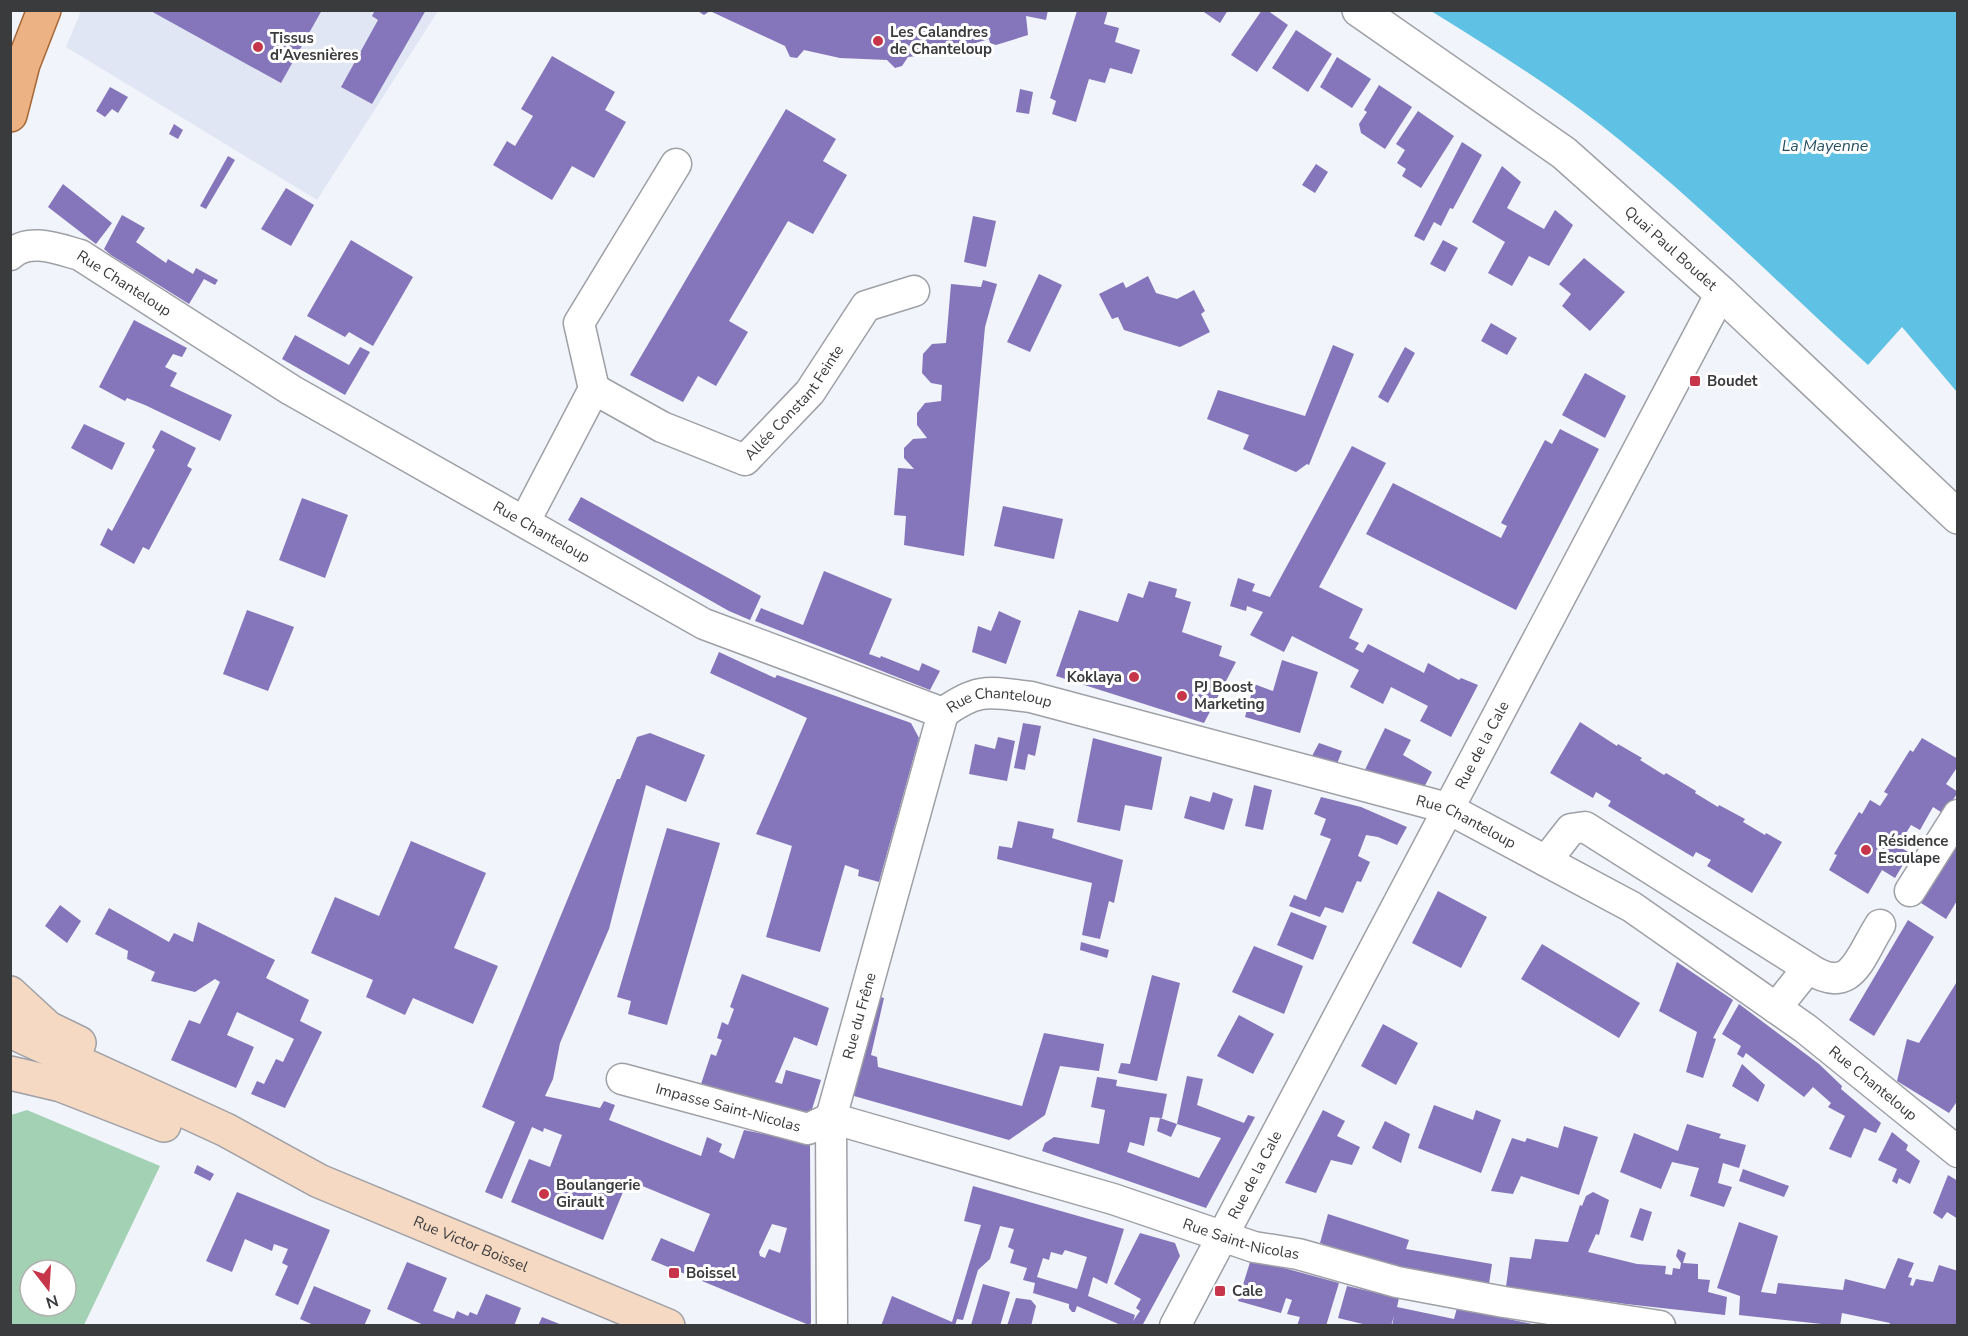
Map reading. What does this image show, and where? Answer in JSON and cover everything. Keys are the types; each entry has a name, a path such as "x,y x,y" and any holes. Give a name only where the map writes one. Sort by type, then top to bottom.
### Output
{"main road":[{"path":"10,115 23,64 44,10"},
{"path":"10,993 48,1028 234,1116 277,1160"},
{"name":"Rue Victor Boissel","path":"10,1031 226,1131 277,1160 437,1232 668,1326"},
{"name":"Rue Victor Boissel","path":"10,1073 61,1085 220,1147 277,1160"}],"street":[{"name":"Quai Paul Boudet","path":"1359,10 1564,153 1721,293 1958,517"},
{"path":"525,521 594,389 579,323 676,164"},
{"name":"Rue Chanteloup","path":"10,255 17,249 45,245 80,255 291,390 704,624 943,713 963,698 987,691 1031,697 1447,808 1632,907 1776,1008 1958,1152"},
{"name":"Allée Constant Feinte","path":"594,389 662,427 745,460 810,392 866,306 914,291"},
{"name":"Rue de la Cale","path":"1175,1326 1721,293"},
{"name":"Rue du Frêne","path":"832,1326 831,1118 943,713"},
{"path":"1910,891 1958,815"},
{"path":"1546,861 1570,829 1585,827 1823,978 1837,980 1850,974 1880,925"},
{"path":"1669,933 1693,895"},
{"path":"1776,1008 1808,968"},
{"name":"Impasse Saint-Nicolas","path":"622,1079 808,1129 831,1118"},
{"name":"Rue Saint-Nicolas","path":"831,1118 1113,1199 1244,1244 1298,1254 1397,1282 1504,1302 1660,1326"}],"shaded area":[{"path":"81,11 438,11 317,200 66,47"}],"green space":[{"path":"27,1110 160,1166 84,1325 11,1325 11,1115"}],"water":[{"name":"La Mayenne","path":"1431,11 1957,11 1957,392 1902,327 1868,365 1636,153 1560,95"}],"building":[{"name":"Tissus d'Avesnières","path":"149,10 322,10 281,83"},
{"path":"375,10 426,10 372,104 341,87 378,20 372,16"},
{"name":"Les Calandres de Chanteloup","path":"696,10 1048,10 1046,20 1026,16 1028,35 996,45 990,43 989,39 942,53 908,57 902,66 895,68 887,60 840,58 804,50 797,58 790,57 785,46 710,11 704,15"},
{"path":"1108,10 1104,24 1119,28 1115,42 1140,50 1132,74 1110,68 1105,83 1089,79 1076,122 1052,114 1056,101 1050,98 1077,11"},
{"path":"1201,10 1228,10 1220,23"},
{"path":"1262,10 1267,10 1288,25 1257,72 1231,55"},
{"path":"1296,30 1332,54 1308,92 1272,68"},
{"path":"552,56 615,92 605,110 626,122 594,178 572,166 552,200 493,165 507,141 515,146 533,116 521,109"},
{"path":"1337,57 1371,79 1352,108 1320,87"},
{"path":"1379,85 1412,107 1385,149 1361,133 1359,124 1367,112 1364,110"},
{"path":"110,87 128,97 118,113 112,109 105,117 96,111"},
{"path":"1020,89 1033,92 1029,114 1016,112"},
{"path":"786,109 836,139 823,161 847,175 813,234 788,221 729,321 748,332 716,386 698,376 683,402 630,375"},
{"path":"1418,111 1454,136 1421,188 1402,176 1406,169 1397,163 1405,150 1396,144"},
{"path":"174,124 183,130 178,139 169,134"},
{"path":"1462,142 1482,155 1453,209 1450,208 1441,226 1434,222 1424,241 1414,236"},
{"path":"228,156 235,160 206,209 200,206"},
{"path":"1316,164 1328,172 1315,193 1302,185"},
{"path":"1502,166 1521,182 1507,208 1544,229 1555,210 1573,225 1549,266 1529,256 1512,286 1488,273 1505,242 1472,222"},
{"path":"63,184 112,223 96,244 48,207"},
{"path":"286,188 314,205 291,246 261,229"},
{"path":"122,215 145,228 136,242 166,263 168,259 193,274 196,268 218,280 215,285 204,279 189,304 111,255 104,249"},
{"path":"973,216 996,221 986,267 964,262"},
{"path":"351,240 413,277 373,346 349,332 345,337 307,316"},
{"path":"1443,240 1458,248 1445,272 1430,264"},
{"path":"1584,258 1625,292 1590,331 1562,306 1571,294 1559,284"},
{"path":"1039,274 1062,285 1030,352 1007,342"},
{"path":"1148,276 1156,293 1177,299 1194,290 1205,311 1201,314 1210,332 1180,347 1124,330 1118,317 1112,319 1099,294 1123,282 1126,288"},
{"path":"983,280 997,284 985,327 964,556 904,545 906,516 894,515 898,468 914,469 904,458 904,448 913,439 927,438 917,425 917,413 925,403 941,401 942,385 931,383 922,373 923,354 932,344 946,343 951,284 981,287"},
{"path":"134,320 187,348 182,357 173,354 165,367 177,373 170,386 232,415 220,441 145,405 127,398 125,401 99,387"},
{"path":"1491,323 1517,338 1507,355 1481,341"},
{"path":"295,335 349,365 360,347 370,352 345,395 282,359"},
{"path":"1333,345 1354,354 1309,465 1307,464 1296,472 1243,449 1249,435 1207,419 1218,390 1305,416"},
{"path":"1405,347 1415,353 1388,403 1378,397"},
{"path":"1585,373 1626,396 1605,438 1562,415"},
{"path":"84,424 125,443 112,470 71,448"},
{"path":"1560,429 1599,449 1516,610 1366,534 1393,483 1501,538 1507,526 1501,523 1545,440 1552,444"},
{"path":"161,430 196,448 187,466 192,469 149,550 143,547 134,564 100,545 108,528 112,531 155,450 152,447"},
{"path":"1352,446 1386,463 1319,587 1363,609 1349,638 1359,643 1355,649 1363,653 1368,644 1424,673 1428,663 1459,680 1461,678 1478,685 1451,737 1420,721 1428,706 1391,687 1383,704 1350,687 1359,670 1292,636 1284,652 1250,635 1263,612 1247,606 1246,611 1230,606 1238,578 1255,584 1252,591 1270,597"},
{"path":"581,497 761,596 750,620 729,611 568,520"},
{"path":"302,498 348,515 325,578 279,560"},
{"path":"1003,506 1063,519 1054,559 994,546"},
{"path":"824,571 892,599 869,654 880,658 881,656 919,671 922,663 940,671 930,690 755,621 761,608 803,625"},
{"path":"1149,581 1177,589 1175,597 1191,602 1182,632 1222,646 1219,656 1236,662 1204,723 1056,676 1079,610 1118,622 1128,593 1143,598"},
{"path":"247,610 294,627 268,691 223,674"},
{"path":"999,611 1021,621 1006,664 972,652 978,626 991,631"},
{"path":"719,652 775,678 777,675 911,723 919,738 879,882 858,876 859,870 845,865 820,952 766,937 792,846 756,834 807,718 710,673"},
{"path":"1282,660 1318,672 1300,733 1245,717 1254,684 1273,691"},
{"path":"1580,722 1617,746 1618,744 1642,758 1640,760 1664,775 1666,773 1696,791 1695,793 1718,807 1719,805 1745,819 1743,822 1782,842 1752,893 1707,866 1711,860 1696,852 1693,857 1608,806 1611,801 1596,792 1593,798 1550,773"},
{"path":"1023,723 1041,726 1035,756 1028,754 1025,770 1014,768"},
{"path":"1385,728 1411,740 1403,755 1432,772 1418,799 1363,774"},
{"path":"650,733 705,755 686,802 646,785 609,929 560,1043 553,1079 545,1096 600,1108 604,1101 615,1105 609,1120 701,1156 707,1137 722,1144 719,1152 734,1159 744,1130 810,1143 811,1323 809,1325 651,1260 661,1238 694,1252 710,1214 628,1180 603,1240 511,1202 529,1159 550,1167 562,1135 544,1128 543,1132 532,1127 502,1199 485,1192 515,1122 482,1107 617,779 620,779 637,737","holes":["772,1224 787,1228 780,1253 769,1249 765,1258 760,1256 759,1252"]},
{"path":"998,737 1015,741 1007,781 969,774 975,744 995,749"},
{"path":"1093,738 1162,757 1152,810 1125,805 1120,831 1077,822"},
{"path":"1922,738 1958,759 1958,766 1946,784 1958,792 1944,814 1933,807 1920,830 1911,825 1898,846 1910,853 1895,878 1882,870 1868,894 1829,870 1837,855 1834,854 1859,812 1862,814 1870,800 1880,806 1888,794 1884,792 1910,750 1913,752"},
{"path":"1319,743 1342,751 1337,764 1312,756"},
{"path":"1254,785 1272,790 1263,830 1245,826"},
{"path":"1213,792 1233,799 1224,830 1184,818 1190,796 1210,802"},
{"path":"1321,797 1361,807 1407,827 1397,845 1366,835 1358,856 1370,862 1361,882 1357,881 1343,913 1325,907 1320,917 1289,906 1294,895 1306,900 1331,839 1320,835 1326,819 1314,814"},
{"path":"1018,821 1054,829 1052,838 1123,860 1114,903 1109,901 1100,939 1082,935 1092,883 997,859 999,846 1012,848"},
{"path":"667,828 720,843 667,1025 628,1014 631,1001 617,997"},
{"path":"411,841 486,873 454,948 498,966 473,1024 413,998 405,1015 366,997 373,980 311,953 335,897 379,916"},
{"path":"1958,842 1958,899 1946,919 1921,903"},
{"path":"1438,891 1487,917 1461,968 1412,943"},
{"path":"60,905 81,921 67,943 45,926"},
{"path":"109,908 169,942 174,933 193,942 198,922 275,960 266,978 309,1000 300,1021 322,1032 285,1108 251,1094 257,1081 264,1084 276,1059 283,1062 294,1039 237,1012 227,1035 254,1047 236,1088 171,1060 189,1020 200,1024 220,982 215,979 195,992 151,981 155,972 127,959 128,951 95,934"},
{"path":"1291,912 1327,926 1313,960 1277,945"},
{"path":"1908,920 1934,937 1874,1036 1849,1020"},
{"path":"1081,942 1109,950 1107,958 1080,950"},
{"path":"1542,944 1640,1003 1619,1038 1521,979"},
{"path":"1254,946 1303,966 1284,1014 1232,992"},
{"path":"1677,962 1733,1000 1713,1038 1716,1039 1703,1078 1686,1072 1697,1032 1659,1011"},
{"path":"742,974 829,1008 817,1046 794,1037 775,1082 782,1084 786,1070 821,1080 809,1119 700,1087 711,1054 716,1056 722,1040 717,1038 722,1022 728,1025 734,1009 730,1007"},
{"path":"1152,975 1180,983 1157,1081 1118,1073 1121,1063 1130,1064"},
{"path":"1958,980 1958,1100 1949,1113 1897,1081 1907,1039 1919,1043"},
{"path":"867,994 884,998 871,1055 877,1057 878,1067 1022,1106 1044,1033 1104,1044 1099,1071 1060,1066 1045,1115 1009,1140 847,1094"},
{"path":"1739,1004 1819,1064 1842,1086 1841,1089 1881,1123 1876,1133 1864,1128 1851,1158 1829,1149 1845,1116 1828,1107 1831,1103 1813,1087 1804,1097 1746,1053 1743,1058 1737,1054 1741,1046 1722,1034"},
{"path":"1239,1015 1274,1034 1253,1074 1217,1056"},
{"path":"1383,1024 1418,1043 1396,1085 1361,1066"},
{"path":"1742,1064 1765,1085 1758,1102 1732,1086"},
{"path":"1187,1076 1203,1079 1197,1105 1244,1123 1248,1115 1255,1117 1206,1208 1042,1151 1045,1143 1054,1137 1099,1144 1105,1110 1091,1107 1097,1077 1117,1080 1116,1086 1167,1094 1162,1118 1150,1117 1144,1146 1130,1142 1127,1152 1199,1178 1221,1138 1177,1124"},
{"path":"1434,1105 1473,1120 1476,1110 1501,1120 1481,1173 1418,1148"},
{"path":"1323,1110 1345,1121 1337,1136 1360,1147 1352,1165 1331,1160 1316,1193 1285,1183"},
{"path":"1160,1118 1177,1124 1171,1137 1157,1131"},
{"path":"1385,1121 1410,1134 1401,1163 1372,1148"},
{"path":"1687,1124 1721,1134 1719,1138 1746,1145 1739,1168 1723,1163 1718,1183 1732,1187 1724,1207 1690,1196 1699,1168 1672,1162 1661,1189 1620,1172 1634,1133 1678,1151"},
{"path":"1564,1126 1598,1137 1579,1195 1521,1176 1513,1194 1491,1191 1512,1138 1525,1142 1527,1138 1558,1148"},
{"path":"1892,1132 1908,1145 1906,1150 1920,1161 1910,1184 1899,1178 1897,1184 1892,1181 1897,1169 1878,1160"},
{"path":"197,1165 214,1174 210,1181 194,1173"},
{"path":"1743,1169 1789,1186 1784,1197 1739,1181"},
{"path":"1948,1175 1958,1181 1958,1219 1947,1212 1942,1219 1933,1213"},
{"path":"973,1186 1124,1229 1107,1284 1093,1277 1088,1296 1135,1315 1133,1321 1140,1311 1136,1308 1141,1299 1114,1284 1140,1233 1175,1243 1180,1256 1142,1326 1123,1326 1077,1306 1075,1312 1072,1312 1069,1304 1033,1293 1035,1283 1023,1280 1027,1268 1010,1263 1014,1250 1008,1247 1014,1229 1000,1226 990,1259 978,1270 963,1320 957,1319 955,1326 881,1326 892,1296 952,1322 981,1225 964,1221","holes":["1065,1250 1087,1257 1077,1289 1037,1277 1043,1258 1049,1260 1051,1252 1062,1255"]},
{"path":"237,1192 330,1230 298,1305 275,1295 288,1266 282,1263 288,1249 274,1244 272,1251 245,1239 232,1272 206,1261"},
{"path":"1593,1192 1609,1200 1599,1235 1596,1234 1588,1252 1637,1264 1666,1266 1665,1274 1672,1275 1673,1268 1680,1269 1681,1263 1676,1256 1678,1249 1686,1253 1683,1263 1698,1264 1698,1279 1710,1280 1708,1292 1727,1297 1725,1315 1506,1287 1510,1257 1531,1259 1535,1239 1568,1242 1580,1205 1582,1206 1586,1196"},
{"path":"1640,1208 1652,1212 1643,1241 1630,1237"},
{"path":"1328,1214 1409,1240 1406,1249 1492,1264 1489,1284 1403,1270 1320,1243"},
{"path":"1739,1222 1778,1236 1761,1292 1776,1294 1778,1283 1843,1290 1845,1279 1885,1289 1898,1258 1914,1263 1908,1277 1912,1278 1910,1285 1913,1286 1916,1279 1933,1282 1939,1265 1958,1271 1958,1326 1889,1326 1890,1323 1842,1313 1840,1326 1739,1315 1740,1296 1717,1288"},
{"path":"1251,1259 1339,1283 1326,1326 1297,1326 1300,1317 1287,1314 1292,1300 1286,1298 1281,1313 1238,1301"},
{"path":"407,1262 447,1278 433,1311 454,1319 457,1311 468,1316 470,1312 477,1315 486,1294 521,1308 514,1326 426,1326 387,1309"},
{"path":"983,1284 1010,1292 1000,1326 971,1325"},
{"path":"314,1286 371,1310 364,1326 316,1326 300,1319"},
{"path":"1347,1286 1399,1298 1397,1307 1454,1319 1457,1308 1541,1326 1392,1326 1394,1316 1391,1326 1371,1326 1338,1318"},
{"path":"1016,1298 1031,1300 1036,1306 1031,1326 1007,1326"},
{"path":"542,1317 562,1325 562,1326 538,1326"}],"place":[{"name":"Les Calandres de Chanteloup","path":"878,41"},
{"name":"Tissus d'Avesnières","path":"258,47"},
{"name":"Boudet","path":"1695,381"},
{"name":"Koklaya","path":"1134,677"},
{"name":"PJ Boost Marketing","path":"1182,696"},
{"name":"Résidence Esculape","path":"1866,850"},
{"name":"Boulangerie Girault","path":"544,1194"},
{"name":"Boissel","path":"674,1273"},
{"name":"Cale","path":"1220,1291"}]}
